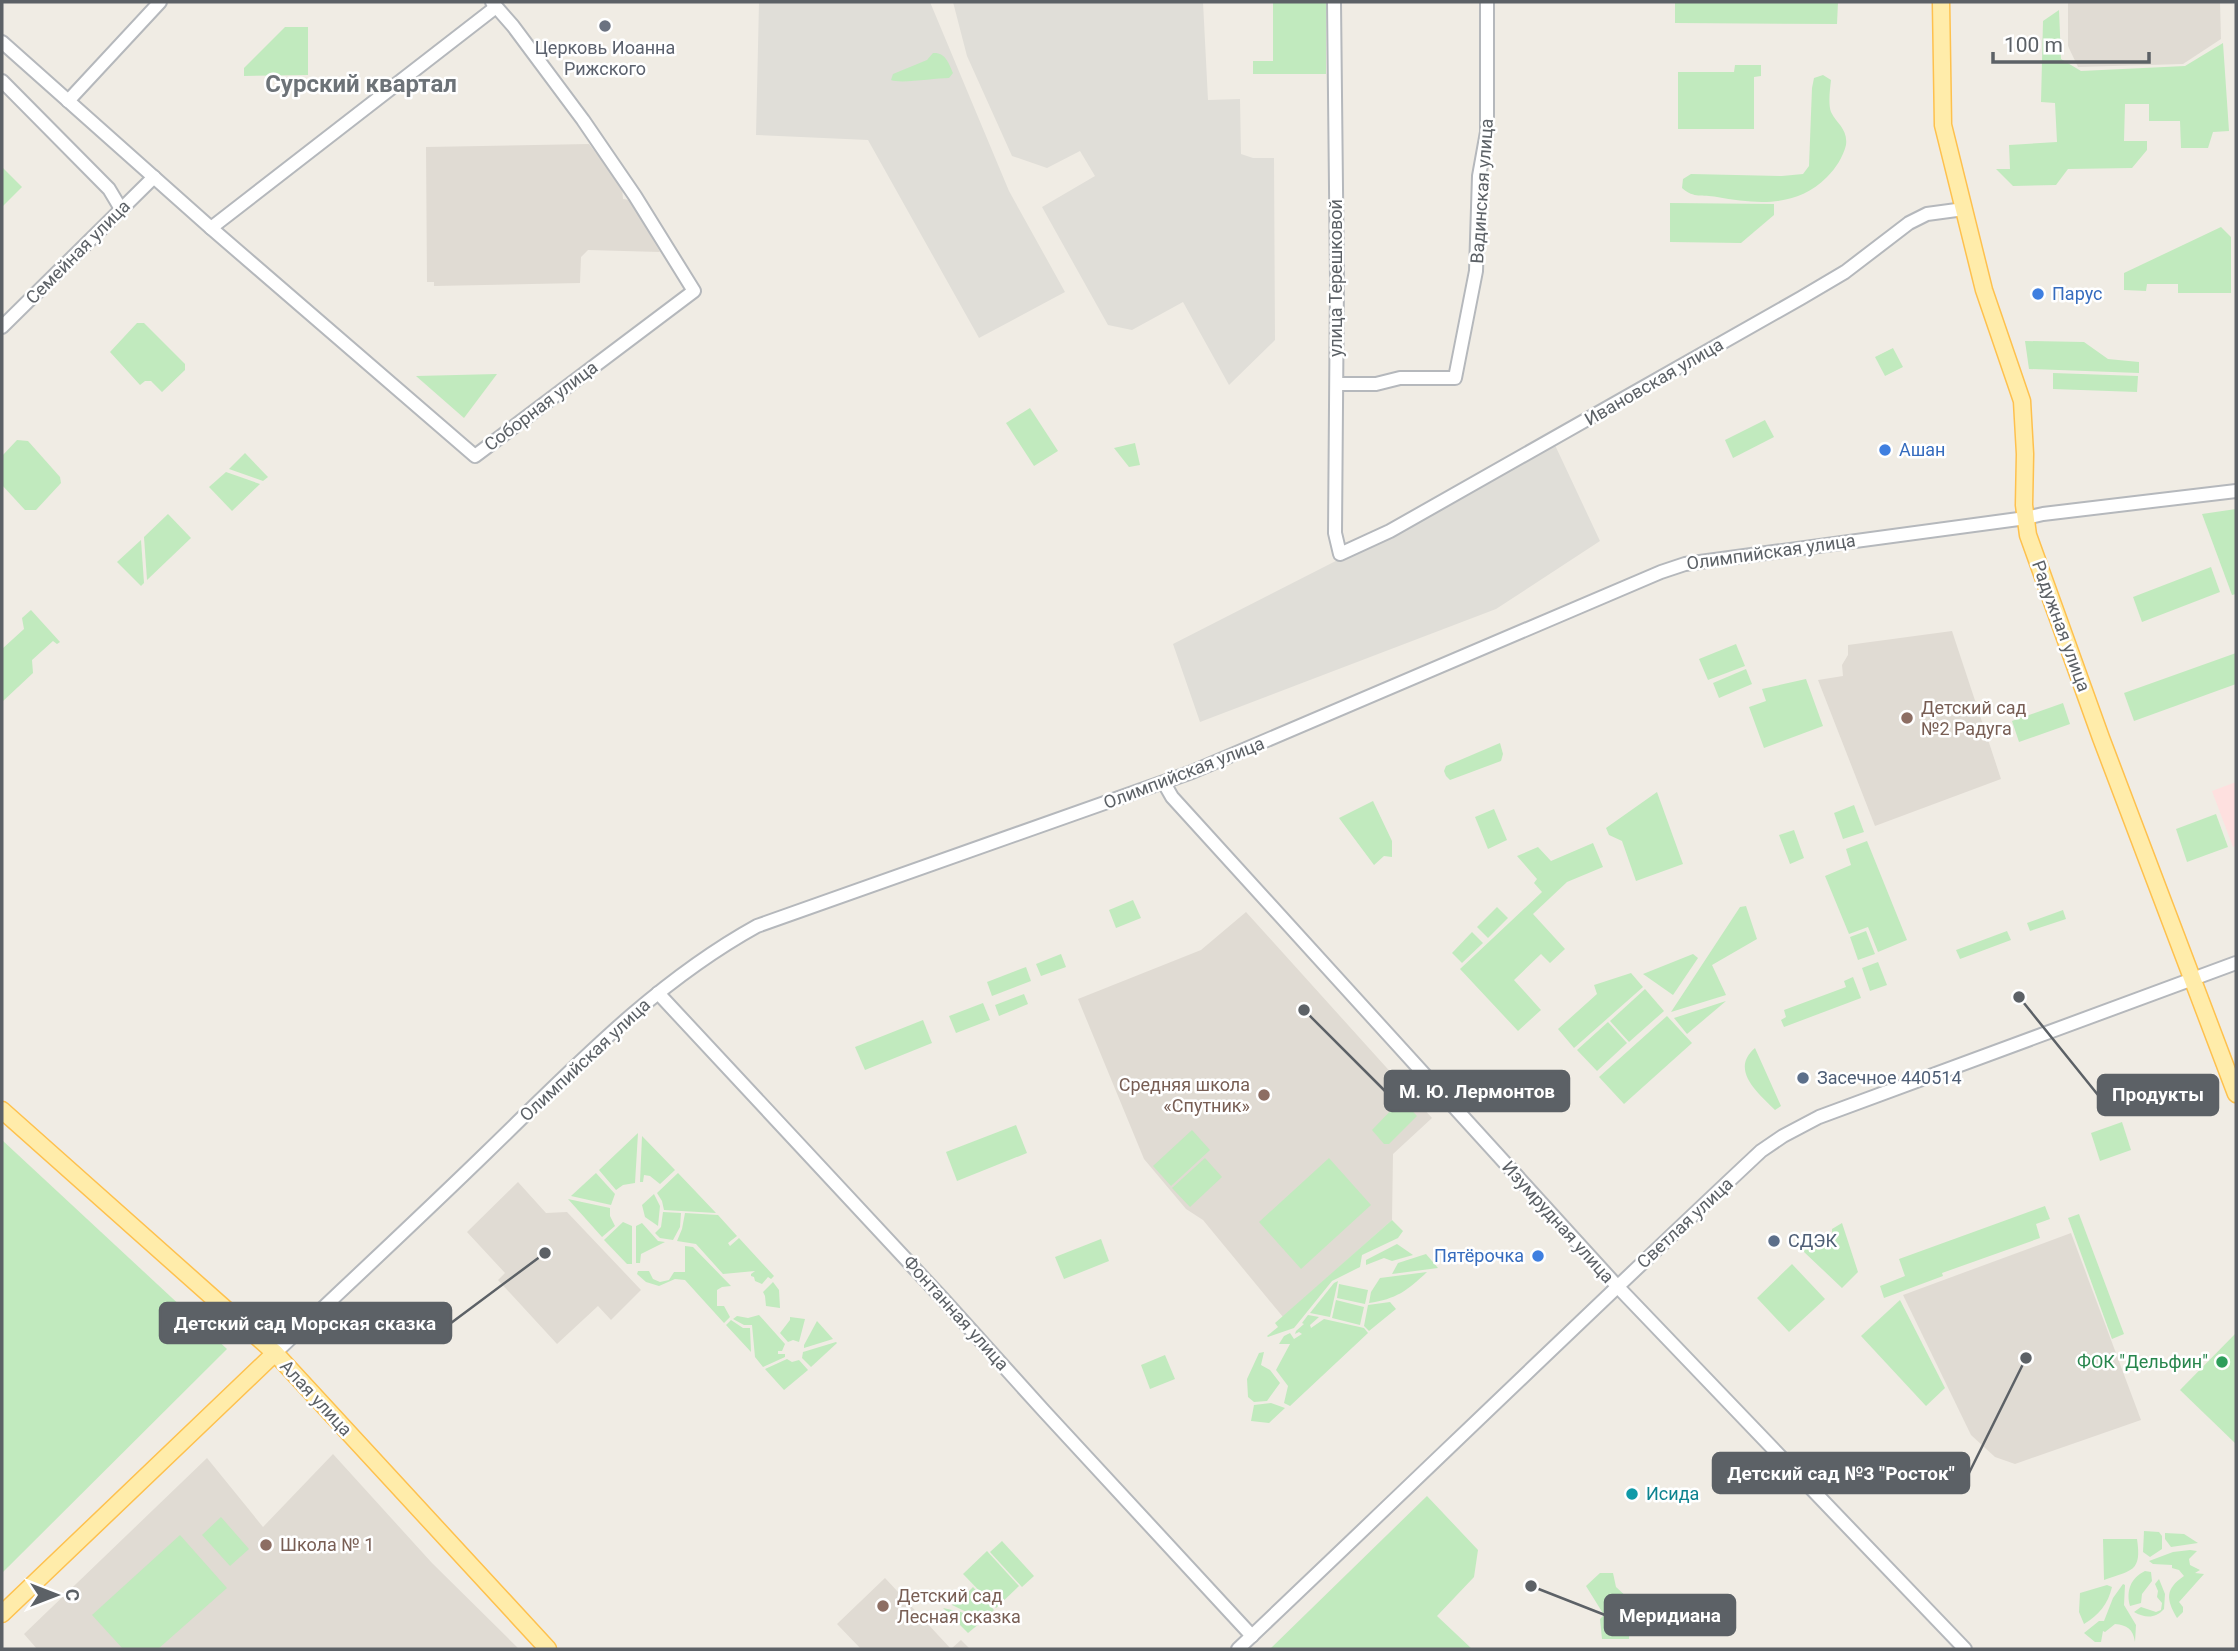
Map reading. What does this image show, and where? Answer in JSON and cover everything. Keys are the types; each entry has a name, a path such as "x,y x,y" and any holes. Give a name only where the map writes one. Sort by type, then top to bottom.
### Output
{"main road":[{"name":"Радужная улица","path":"1941,2 1942,112 1947,144 1984,290 2022,401 2025,435 2025,518 2031,546 2236,1094"},
{"name":"Алая улица","path":"2,1110 275,1353 548,1649"},
{"path":"2,1614 275,1353"}],"street":[{"path":"68,101 160,2"},
{"name":"улица Терешковой","path":"1334,2 1337,384 1335,533 1340,554"},
{"name":"Вадинская улица","path":"1337,384 1376,384 1400,378 1455,378 1476,271 1479,176 1487,132 1487,2"},
{"path":"211,228 494,4"},
{"name":"Соборная улица","path":"2,42 211,228 475,456 694,291 635,196 583,120 494,4"},
{"path":"2,81 109,189 121,209"},
{"name":"Семейная улица","path":"2,327 154,177"},
{"name":"Ивановская улица","path":"1340,554 1390,531 1718,346 1845,272 1909,223 1927,214 1964,209"},
{"name":"Олимпийская улица","path":"275,1353 599,1042 723,944 757,926 1164,783 1685,564 2043,514 2236,491"},
{"name":"Изумрудная улица","path":"1164,783 1172,797 1243,876 1617,1286 1965,1649"},
{"name":"Светлая улица","path":"1238,1649 1761,1151 1819,1117 2236,963"},
{"name":"Фонтанная улица","path":"658,993 926,1280 1252,1636"}],"shaded area":[{"path":"759,2 930,2 1009,191 1065,292 979,338 868,140 756,135"},
{"path":"953,2 1203,2 1208,100 1240,99 1241,154 1253,158 1274,158 1275,340 1229,385 1183,302 1132,330 1108,325 1042,207 1095,176 1080,151 1047,168 1012,156 967,56"},
{"path":"2068,2 2220,2 2221,39 2183,64 2078,67 2068,46"},
{"path":"589,144 622,186 623,199 630,200 660,252 588,250 581,257 580,283 434,286 434,282 427,282 426,147"},
{"path":"1554,443 1600,541 1496,609 1200,722 1173,644 1375,541"},
{"name":"Детский сад №2 Радуга","path":"1952,631 2001,779 1875,826 1818,680 1843,676 1842,665 1848,655 1848,645"},
{"path":"2236,782 2236,845 2233,847 2212,791"},
{"name":"Средняя школа «Спутник»","path":"1246,912 1432,1118 1393,1154 1392,1220 1283,1317 1203,1220 1186,1209 1144,1159 1078,999 1201,950"},
{"path":"518,1182 546,1213 567,1212 641,1290 611,1320 598,1306 557,1344 498,1280 505,1273 467,1232"},
{"path":"2071,1233 2141,1420 2015,1464 1995,1457 1971,1435 1903,1295"},
{"name":"Школа № 1","path":"333,1454 432,1563 519,1649 37,1649 24,1634 207,1458 263,1527"},
{"name":"Детский сад Лесная сказка","path":"885,1578 951,1649 861,1649 837,1624"},
{"path":"961,1640 970,1649 951,1649"}],"green space":[{"path":"1273,2 1326,2 1326,74 1253,74 1253,61 1273,61"},
{"path":"1675,2 1838,2 1837,24 1675,23"},
{"path":"2059,10 2061,59 2081,71 2185,66 2223,43 2229,131 2213,132 2208,148 2181,148 2180,121 2149,121 2149,104 2125,104 2124,141 2147,141 2147,150 2132,168 2068,169 2056,185 2013,186 1996,169 2010,169 2009,145 2057,142 2055,103 2041,102 2043,21"},
{"path":"285,27 308,27 308,75 244,76 244,68"},
{"path":"933,53 941,54 948,62 953,73 949,78 891,80 893,74 927,60"},
{"path":"1735,65 1761,65 1761,76 1754,77 1754,129 1678,129 1678,72 1734,72"},
{"path":"1823,75 1831,80 1830,109 1844,131 1846,145 1836,166 1815,187 1789,199 1761,202 1695,195 1682,188 1683,179 1691,174 1803,174 1809,166 1814,78"},
{"path":"2,167 22,187 2,207"},
{"path":"1670,203 1774,204 1774,215 1741,243 1670,242"},
{"path":"2221,227 2231,237 2231,293 2178,293 2178,284 2147,284 2146,291 2124,290 2124,273"},
{"path":"137,323 144,323 185,364 185,370 162,392 151,381 140,385 110,352"},
{"path":"2025,341 2084,342 2108,359 2139,362 2139,373 2029,369"},
{"path":"1893,348 1903,367 1885,376 1875,357"},
{"path":"2053,373 2138,376 2137,392 2053,389"},
{"path":"497,374 464,418 416,376"},
{"path":"1030,408 1058,451 1034,466 1006,423"},
{"path":"1765,420 1774,437 1733,458 1725,440"},
{"path":"17,440 28,441 60,477 61,483 36,510 25,510 2,485 2,456"},
{"path":"1135,443 1140,465 1129,467 1114,448"},
{"path":"245,453 268,477 263,481 229,469"},
{"path":"226,472 260,484 232,511 209,487"},
{"path":"2236,509 2236,594 2232,595 2202,514"},
{"path":"168,514 191,538 147,580 144,537"},
{"path":"141,540 144,583 141,586 117,562"},
{"path":"2211,567 2220,592 2142,622 2133,597"},
{"path":"31,610 60,642 57,644 53,641 32,660 33,673 2,702 2,649 24,629 22,618"},
{"path":"1736,644 1745,666 1708,680 1699,659"},
{"path":"2236,653 2236,684 2134,721 2124,693"},
{"path":"1746,669 1752,684 1719,698 1713,683"},
{"path":"1806,679 1823,726 1764,748 1749,707 1766,701 1762,689"},
{"path":"2063,703 2070,724 2019,742 2012,721"},
{"path":"1500,743 1503,754 1501,761 1450,780 1446,776 1446,766"},
{"path":"1657,792 1683,864 1636,881 1622,841 1609,835 1606,828"},
{"path":"1373,801 1392,841 1392,857 1384,856 1374,865 1339,818"},
{"path":"1854,805 1864,832 1843,839 1834,813"},
{"path":"1494,809 1507,840 1488,849 1475,817"},
{"path":"2216,814 2228,847 2187,862 2176,829"},
{"path":"1794,830 1804,858 1790,864 1779,835"},
{"path":"1867,841 1907,940 1878,952 1868,927 1849,934 1825,876 1851,865 1846,849"},
{"path":"1593,843 1603,867 1567,882 1533,914 1565,949 1550,963 1541,954 1514,980 1541,1010 1518,1031 1460,969 1542,892 1534,883 1537,879 1517,856 1538,847 1551,861"},
{"path":"1133,900 1141,918 1116,928 1109,910"},
{"path":"1746,906 1757,939 1712,965 1726,995 1671,1012 1740,907"},
{"path":"1497,907 1508,918 1488,938 1477,927"},
{"path":"2063,910 2066,919 2030,931 2027,923"},
{"path":"1866,931 1875,954 1858,960 1850,937"},
{"path":"2007,931 2011,940 1960,959 1956,950"},
{"path":"1472,932 1483,943 1462,963 1452,953"},
{"path":"1061,954 1066,967 1041,976 1036,964"},
{"path":"1693,954 1698,958 1673,995 1643,974"},
{"path":"1878,962 1887,985 1870,991 1862,968"},
{"path":"1026,967 1031,981 992,996 987,982"},
{"path":"1631,973 1643,987 1574,1048 1558,1029 1597,994 1594,985"},
{"path":"1853,977 1861,998 1784,1027 1781,1020 1786,1017 1784,1010 1846,987 1844,981"},
{"path":"1645,989 1664,1011 1629,1042 1610,1021"},
{"path":"1024,994 1028,1004 999,1016 995,1005"},
{"path":"1726,1001 1687,1034 1674,1018"},
{"path":"983,1003 990,1020 956,1033 949,1016"},
{"path":"1667,1016 1692,1043 1624,1104 1599,1077"},
{"path":"923,1020 932,1043 865,1070 855,1047"},
{"path":"1608,1022 1627,1043 1597,1071 1577,1050"},
{"path":"1755,1048 1781,1106 1775,1110 1755,1089 1746,1073 1748,1056"},
{"path":"1400,1101 1417,1116 1389,1144 1384,1144 1372,1130"},
{"path":"2122,1122 2131,1150 2100,1161 2091,1133"},
{"path":"1016,1125 1027,1153 957,1181 946,1152"},
{"path":"1192,1130 1210,1150 1171,1186 1153,1166"},
{"path":"638,1133 635,1183 623,1185 616,1190 599,1170"},
{"path":"642,1136 675,1170 660,1184 644,1175 643,1182 640,1182"},
{"path":"2,1140 227,1349 2,1573"},
{"path":"1205,1158 1222,1177 1190,1207 1172,1188"},
{"path":"1329,1158 1371,1205 1301,1269 1259,1222"},
{"path":"596,1173 615,1194 611,1205 571,1196"},
{"path":"678,1173 716,1213 664,1210 657,1193"},
{"path":"654,1194 660,1206 658,1226 645,1217 642,1205"},
{"path":"568,1199 610,1208 610,1216 615,1226 602,1237"},
{"path":"2045,1206 2050,1219 2036,1224 2040,1238 1942,1273 1943,1276 1884,1298 1880,1286 1905,1276 1899,1259"},
{"path":"663,1212 681,1213 680,1227 673,1240 660,1238 655,1233 661,1227"},
{"path":"685,1213 718,1215 737,1236 728,1243 730,1246 739,1238 774,1276 771,1279 768,1277 762,1284 751,1276 755,1271 723,1274 696,1244 677,1241"},
{"path":"2079,1214 2124,1334 2112,1339 2068,1218"},
{"path":"1392,1220 1403,1231 1398,1238 1362,1255 1360,1267 1332,1281 1294,1328 1267,1336 1278,1327 1275,1323"},
{"path":"623,1222 632,1226 632,1264 627,1264 604,1240"},
{"path":"642,1223 658,1241 665,1242 641,1254 640,1263 636,1263 636,1226"},
{"path":"1842,1223 1858,1272 1842,1288 1803,1251 1820,1232 1832,1243 1832,1229"},
{"path":"1101,1239 1109,1261 1064,1279 1055,1257"},
{"path":"1397,1244 1413,1255 1392,1261 1384,1258 1366,1265 1366,1260"},
{"path":"685,1246 693,1247 731,1286 717,1290 717,1306 724,1306 730,1317 724,1323 685,1280 675,1279 659,1286 646,1282 637,1274 638,1271 649,1271 653,1279 660,1282 669,1280 674,1272 685,1272"},
{"path":"1426,1254 1438,1268 1392,1274 1398,1263"},
{"path":"1792,1264 1825,1299 1789,1332 1757,1298"},
{"path":"1427,1272 1401,1293 1369,1303 1371,1292 1380,1278"},
{"path":"1338,1281 1330,1317 1310,1313 1334,1283"},
{"path":"773,1282 779,1290 780,1308 766,1306 763,1292"},
{"path":"1339,1284 1368,1290 1365,1304 1337,1298"},
{"path":"1336,1300 1364,1307 1360,1325 1332,1318"},
{"path":"1900,1300 1945,1388 1926,1406 1861,1336"},
{"path":"1390,1302 1396,1309 1369,1331 1364,1326 1368,1305"},
{"path":"759,1315 785,1344 778,1354 785,1354 785,1357 763,1367 755,1357 752,1325 744,1325 733,1319 737,1316 748,1318"},
{"path":"1308,1315 1319,1317 1310,1325 1311,1328 1324,1319 1364,1328 1368,1333 1290,1406 1284,1403 1288,1386 1276,1370 1290,1344 1279,1344 1284,1336 1290,1333 1294,1339 1302,1334 1295,1334"},
{"path":"790,1317 805,1319 799,1342 788,1342 780,1333"},
{"path":"731,1320 743,1328 750,1328 751,1352 726,1325"},
{"path":"817,1321 833,1339 804,1348 804,1345"},
{"name":"ФОК \"Дельфин\"","path":"2236,1333 2236,1444 2180,1390"},
{"path":"836,1342 811,1367 802,1358 803,1352"},
{"path":"1264,1352 1261,1365 1270,1370 1280,1383 1267,1401 1254,1402 1248,1397 1247,1379 1259,1353"},
{"path":"1165,1355 1175,1379 1150,1389 1141,1365"},
{"path":"787,1359 792,1362 799,1360 808,1370 784,1390 765,1369"},
{"path":"1271,1403 1285,1408 1269,1423 1251,1421 1254,1405"},
{"path":"1427,1496 1478,1550 1474,1577 1437,1616 1472,1649 1270,1649"},
{"path":"221,1517 249,1549 230,1566 202,1535"},
{"path":"2144,1531 2159,1532 2162,1536 2162,1549 2150,1557 2143,1552"},
{"path":"2165,1533 2184,1534 2198,1543 2171,1547 2165,1539"},
{"path":"180,1535 227,1588 158,1649 123,1649 92,1615"},
{"path":"2103,1539 2137,1539 2138,1558 2133,1568 2104,1580"},
{"path":"1002,1541 1034,1576 1022,1587 990,1552"},
{"path":"987,1551 1019,1586 996,1608 963,1574"},
{"path":"2197,1551 2189,1559 2190,1565 2200,1570 2195,1573 2204,1574 2179,1602 2183,1612 2177,1618 2169,1595 2173,1585 2184,1576 2179,1570 2172,1568 2172,1565 2153,1564 2149,1561 2173,1552"},
{"path":"2145,1571 2151,1572 2152,1581 2142,1594 2141,1603 2130,1606 2130,1586 2136,1577"},
{"path":"1600,1573 1613,1573 1616,1587 1630,1600 1629,1639 1602,1639 1600,1619 1604,1615 1586,1586"},
{"path":"2159,1579 2165,1594 2164,1609 2157,1615 2150,1616 2134,1612 2141,1607 2156,1612 2161,1610 2162,1603 2157,1597 2155,1584"},
{"path":"2123,1584 2124,1605 2136,1625 2135,1642 2129,1628 2115,1624 2103,1631 2101,1642 2095,1642 2084,1633 2099,1621 2104,1621 2113,1598"},
{"path":"2107,1585 2112,1587 2105,1604 2084,1624 2079,1612 2080,1593"},
{"path":"973,1587 994,1610 983,1620 952,1605 960,1597 969,1605 963,1597"},
{"path":"943,1608 961,1612 980,1623 968,1633"}],"place":[{"name":"Церковь Иоанна Рижского","path":"605,26"},
{"name":"Парус","path":"2038,294"},
{"name":"Ашан","path":"1885,450"},
{"name":"Детский сад №2 Радуга","path":"1907,718"},
{"name":"Продукты","path":"2019,997"},
{"name":"М. Ю. Лермонтов","path":"1304,1010"},
{"name":"Засечное 440514","path":"1803,1078"},
{"name":"Средняя школа «Спутник»","path":"1264,1095"},
{"name":"СДЭК","path":"1774,1241"},
{"name":"Детский сад Морская сказка","path":"545,1253"},
{"name":"Пятёрочка","path":"1538,1256"},
{"name":"Детский сад №3 \"Росток\"","path":"2026,1358"},
{"name":"ФОК \"Дельфин\"","path":"2222,1362"},
{"name":"Исида","path":"1632,1494"},
{"name":"Школа № 1","path":"266,1545"},
{"name":"Меридиана","path":"1531,1586"},
{"name":"Детский сад Лесная сказка","path":"883,1606"}],"district":[{"name":"Сурский квартал","path":"361,84"}]}
